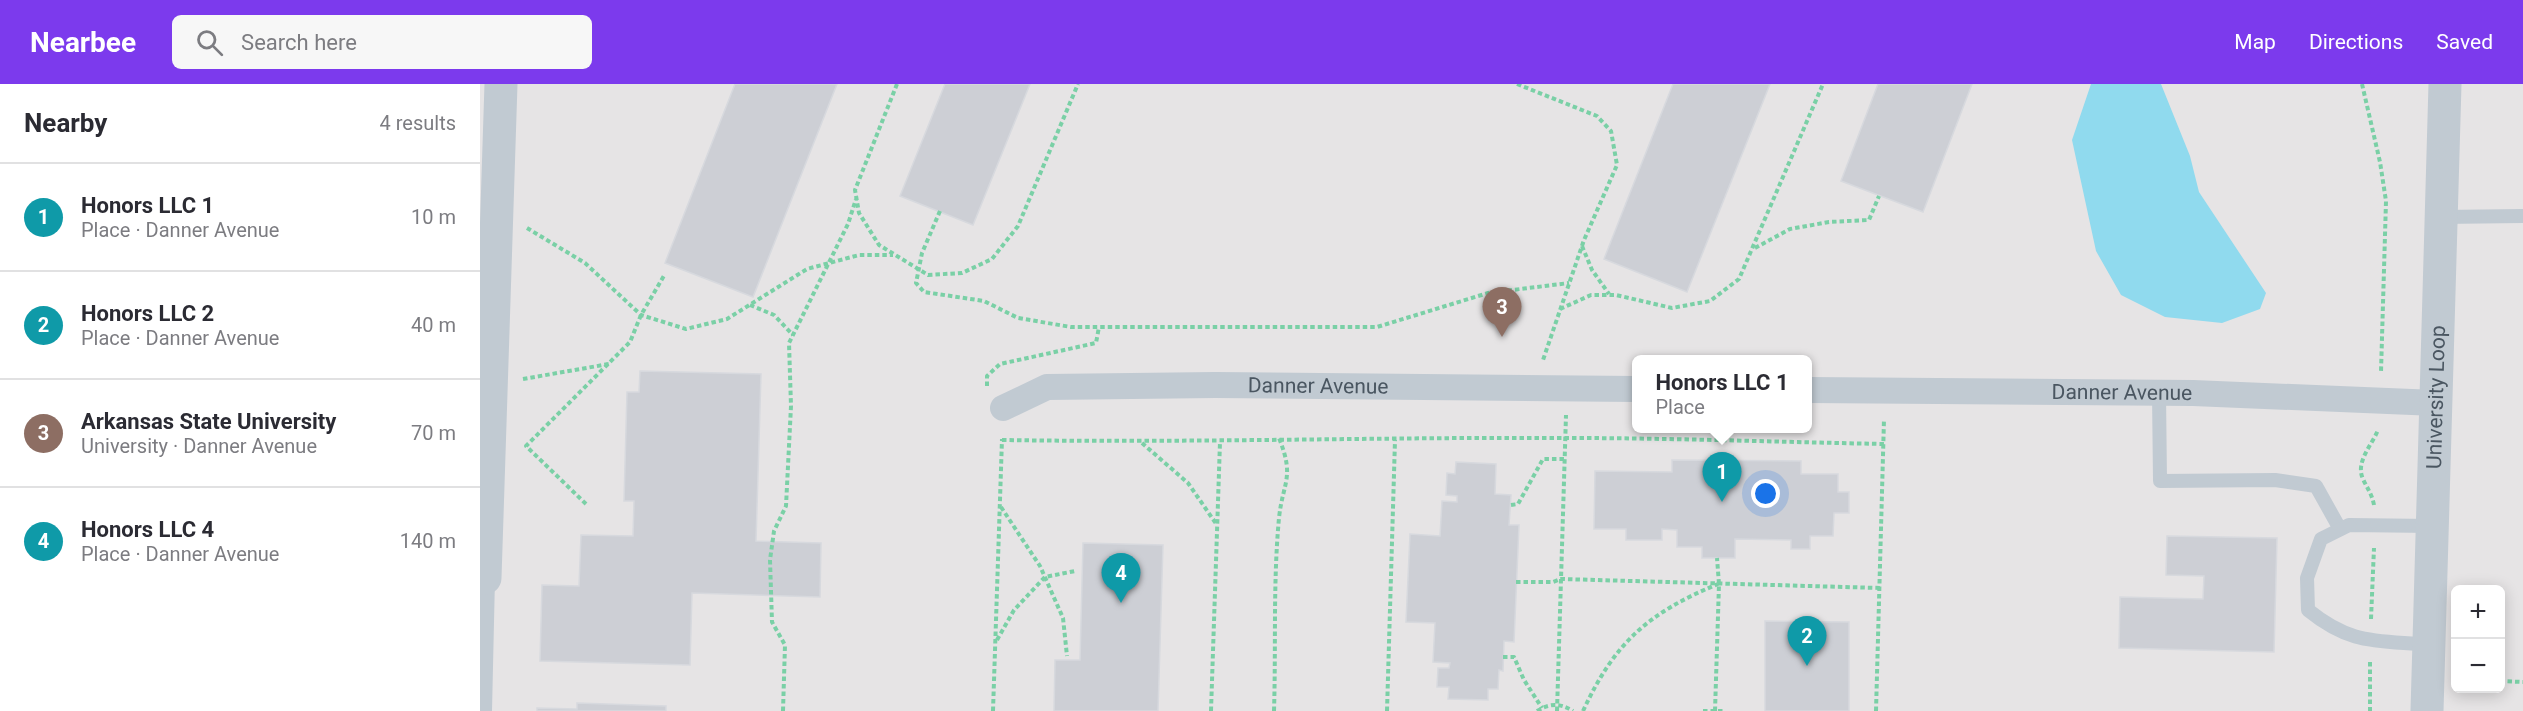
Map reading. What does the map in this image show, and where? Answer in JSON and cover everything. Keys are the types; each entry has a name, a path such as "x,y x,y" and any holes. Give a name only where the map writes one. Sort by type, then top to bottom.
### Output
{"street":[{"path":"482,711 492,378 489,194 501,84"},
{"name":"University Loop","path":"2427,711 2445,84"},
{"name":"Danner Avenue","path":"1003,408 1047,387 1215,385 1632,389"},
{"name":"Danner Avenue","path":"1812,390 2159,393 2436,403"}],"lane":[{"path":"2442,218 2523,216"},
{"path":"2159,393 2160,481 2275,480 2316,486 2340,529"},
{"path":"2429,645 2353,638 2328,627 2308,610 2307,578 2321,539 2349,525 2432,526"}],"path":[{"path":"897,84 855,190 856,199 859,213 879,245 928,274 962,273 992,259 1018,226 1078,84"},
{"path":"1517,84 1597,116 1611,131 1617,165 1582,246 1533,389"},
{"path":"1560,309 1591,295 1610,295 1672,308 1710,300 1739,279 1755,248 1823,84"},
{"path":"2362,84 2386,201 2381,356"},
{"path":"1755,248 1790,229 1829,222 1869,220 1879,196"},
{"path":"783,711 785,645 772,622 770,560 774,531 786,506 790,406 789,343 856,199"},
{"path":"940,211 922,253 916,283 924,292 984,300 1018,318 1071,327 1377,327 1488,293 1569,283"},
{"path":"521,225 585,263 641,315 686,328 727,319 807,269 859,255 895,255"},
{"path":"1582,246 1592,270 1610,295"},
{"path":"586,504 526,446 630,342 641,315 665,273"},
{"path":"750,305 774,315 793,335"},
{"path":"492,378 529,379 609,364"},
{"path":"1557,711 1567,390"},
{"path":"1876,711 1885,391"},
{"path":"993,711 1003,408"},
{"path":"1002,440 1220,442 1280,438 1395,440 1566,438 1884,444"},
{"path":"1274,711 1280,516 1288,483 1287,457 1280,438"},
{"path":"1386,711 1395,440"},
{"path":"1141,442 1188,483 1217,526"},
{"path":"1211,711 1220,442"},
{"path":"1511,505 1518,504 1543,459 1565,459"},
{"path":"1000,506 1045,577 1063,618 1067,656"},
{"path":"1715,710 1719,584 1717,558"},
{"path":"996,643 1014,610 1045,577 1075,571"},
{"path":"1516,582 1553,582 1561,579 1880,588"},
{"path":"1583,711 1599,677 1624,642 1655,616 1682,599 1719,584"},
{"path":"1503,657 1514,657 1524,680 1542,708"},
{"path":"2505,681 2523,682"},
{"path":"1537,711 1557,705 1573,711"},
{"path":"1703,711 1724,711"}],"shaded area":[{"path":"480,84 2523,84 2523,711 480,711"}],"water":[{"path":"2091,84 2161,84 2190,156 2199,192 2266,293 2260,309 2222,323 2165,317 2121,295 2096,251 2072,140"}],"building":[{"path":"735,84 837,84 753,297 665,263"},
{"path":"945,84 1030,84 973,225 900,196"},
{"path":"1673,84 1770,84 1687,292 1604,259"},
{"path":"1878,84 1972,84 1923,212 1841,181"},
{"path":"640,371 761,374 756,541 821,543 820,597 692,593 690,665 540,661 542,585 579,586 581,535 633,536 634,501 624,501 627,392 639,392"},
{"path":"1672,460 1801,461 1801,474 1838,474 1838,492 1849,492 1849,513 1834,513 1833,536 1810,536 1810,549 1791,549 1791,540 1735,539 1735,558 1702,558 1702,547 1677,547 1677,530 1662,529 1662,540 1626,540 1626,529 1594,529 1595,471 1672,472"},
{"path":"1456,462 1496,464 1495,494 1511,495 1509,525 1519,525 1514,642 1504,641 1503,671 1499,670 1498,689 1488,689 1488,700 1448,699 1449,687 1437,687 1438,668 1449,668 1450,663 1433,662 1435,623 1406,622 1410,534 1440,536 1442,501 1457,502 1457,496 1446,495 1447,473 1455,474"},
{"path":"2167,536 2277,538 2274,652 2119,648 2120,597 2203,599 2204,576 2166,575"},
{"path":"1083,543 1163,545 1158,711 1054,711 1055,660 1080,660"},
{"path":"1765,621 1849,622 1849,711 1765,711"},
{"path":"577,703 666,706 666,711 537,711 537,708 577,709"}],"place":[{"name":"Arkansas State University","path":"1502,337"},
{"name":"Honors LLC 1","path":"1722,502"},
{"name":"Honors LLC 4","path":"1121,603"},
{"name":"Honors LLC 2","path":"1807,666"}]}
